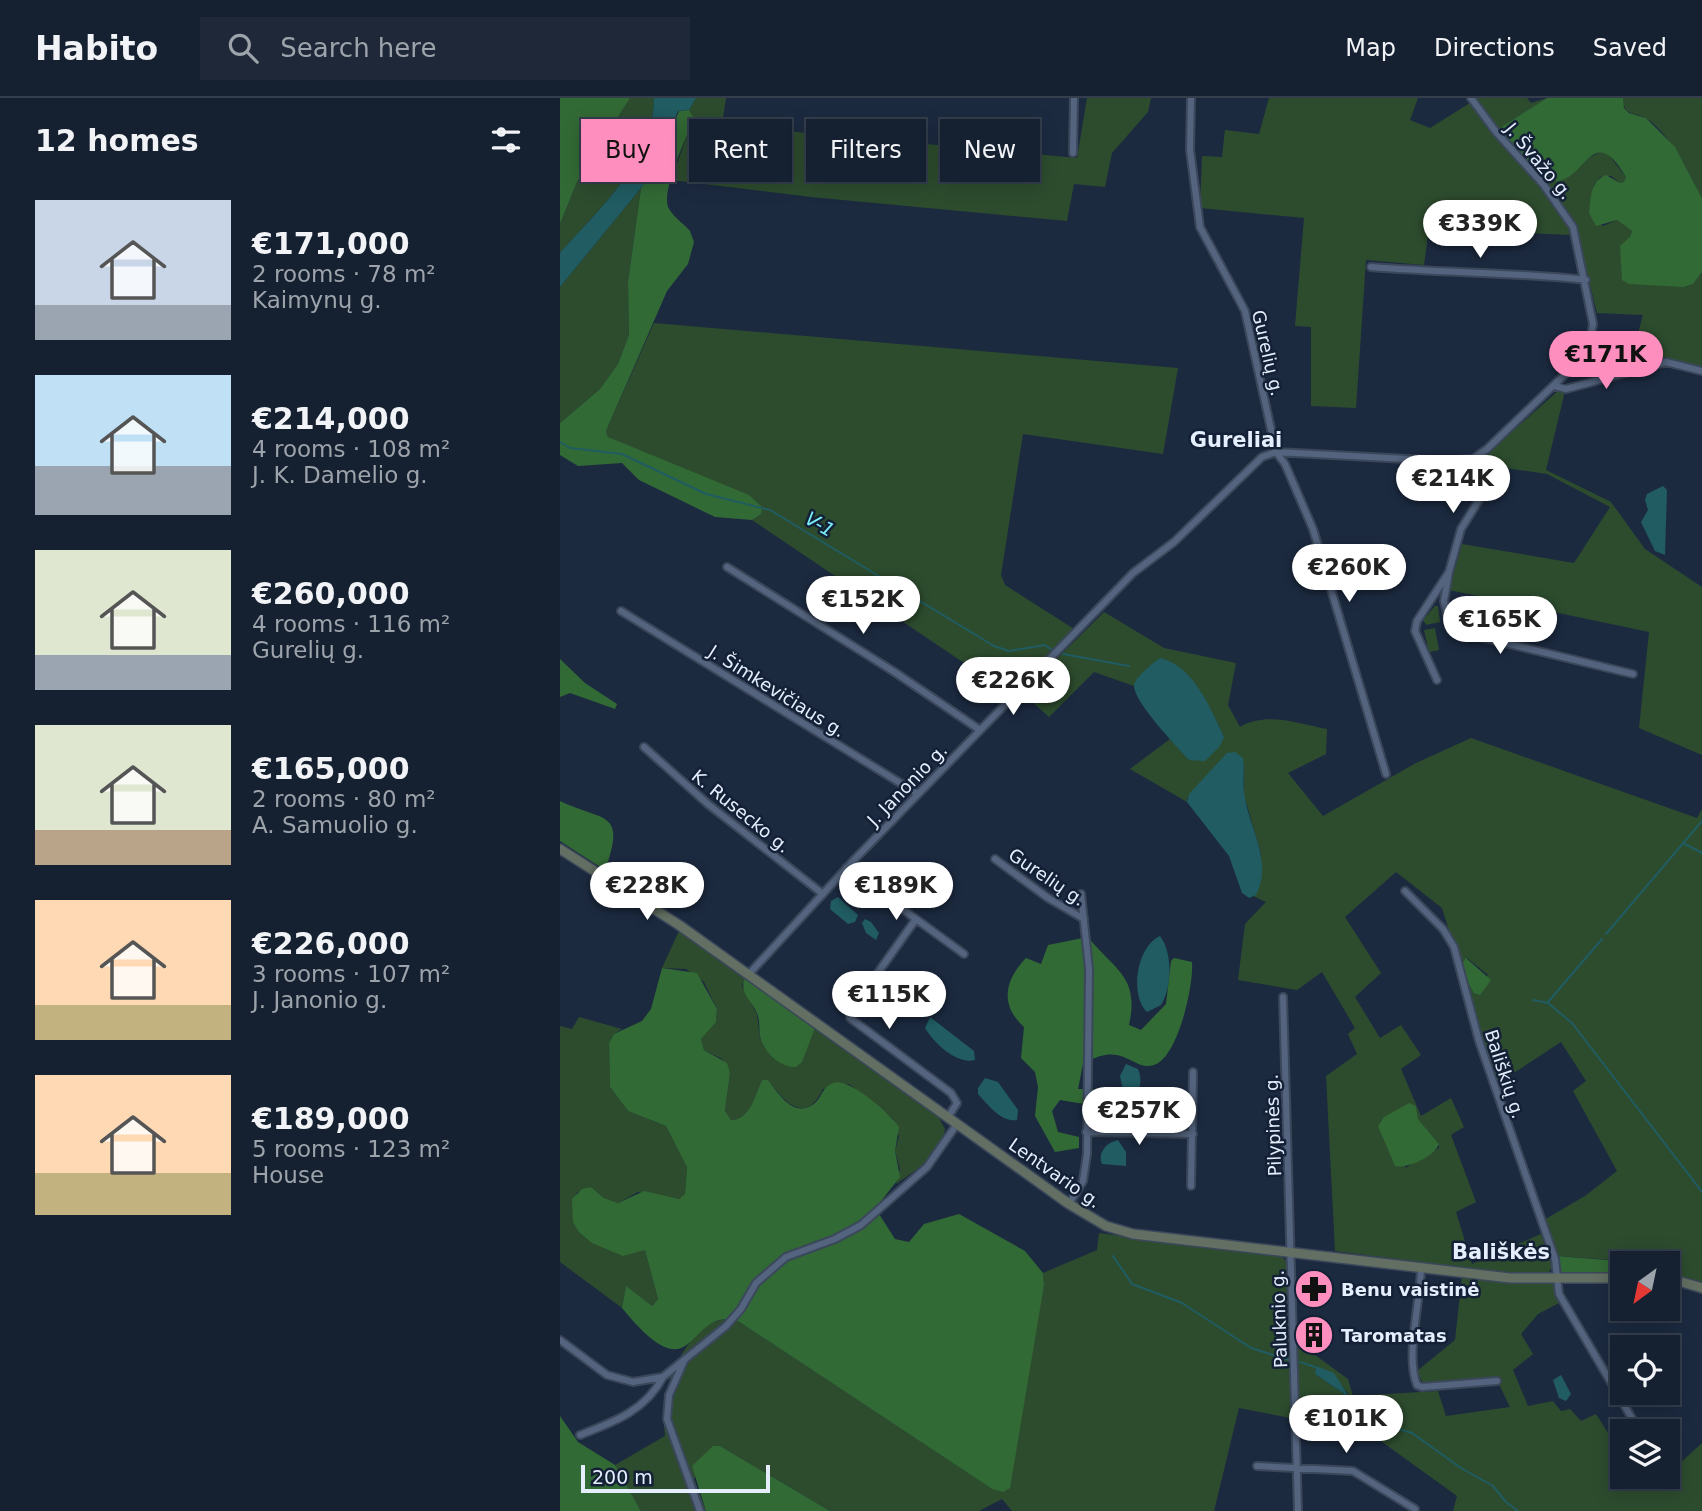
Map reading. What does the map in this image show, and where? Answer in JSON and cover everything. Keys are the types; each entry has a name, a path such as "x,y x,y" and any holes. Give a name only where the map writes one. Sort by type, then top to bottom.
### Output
{"main road":[{"name":"Lentvario g.","path":"560,849 678,925 1069,1204 1119,1231 1510,1278 1610,1278"},
{"path":"1680,1282 1702,1288"}],"street":[{"path":"1073,153 1074,98"},
{"name":"Gurelių g.","path":"1191,98 1190,150 1200,227 1245,311 1276,452 1285,464 1313,529 1386,774"},
{"name":"J. Švažo g.","path":"1471,98 1490,125 1560,206 1573,228 1593,315 1590,342 1579,361 1487,449 1473,458"},
{"path":"1371,267 1435,273 1535,274 1586,280"},
{"path":"1555,386 1566,389 1666,362 1702,371"},
{"path":"1276,452 1445,461 1473,458 1483,475 1482,492 1461,529 1449,572 1444,601 1451,631 1633,674"},
{"name":"J. Janonio g.","path":"748,975 846,868 1133,573 1174,542 1262,457 1276,452"},
{"path":"727,567 897,673 980,730"},
{"path":"1437,680 1415,631 1421,611 1449,572"},
{"name":"J. Šimkevičiaus g.","path":"621,611 918,794"},
{"name":"K. Rusecko g.","path":"644,747 716,811 822,894"},
{"name":"Gurelių g.","path":"995,859 1048,898 1084,919"},
{"path":"846,868 964,954"},
{"name":"Bališkių g.","path":"1405,891 1443,929 1454,947 1479,1041 1555,1259 1555,1279 1572,1321 1632,1419"},
{"path":"1069,1204 1086,1173 1089,969 1081,894"},
{"path":"916,919 850,1012 850,1018 954,1096 957,1103 948,1117"},
{"name":"Pilypinės g.","path":"1283,997 1291,1252"},
{"path":"1191,1186 1193,1072"},
{"path":"580,1435 632,1412 649,1398 663,1377 741,1310 756,1283 786,1257 835,1239 861,1225 927,1167 957,1124"},
{"path":"1086,1132 1193,1134"},
{"name":"Paluknio g.","path":"1291,1252 1298,1511"},
{"path":"1421,1268 1421,1295 1413,1345 1417,1385 1422,1387 1497,1381"},
{"path":"560,1340 607,1375 633,1382 663,1377"},
{"path":"685,1358 669,1395 667,1419 700,1511"},
{"path":"1257,1466 1353,1471 1415,1509"}],"shaded area":[{"path":"630,98 654,98 651,119 617,119"},
{"path":"654,98 696,98 689,110 678,111 675,119 651,119"},
{"path":"696,98 726,98 723,119 693,119 689,110"},
{"path":"1087,98 1151,98 1148,112 1112,153 1105,187 1074,184 1067,221 811,197 675,180 675,169 689,130 689,182 792,182 792,132 806,133 806,182 926,182 926,144 940,145 940,182 1040,182 1040,155 1077,158"},
{"path":"1269,98 1418,98 1410,120 1430,128 1470,103 1551,199 1572,235 1429,229 1424,265 1366,260 1356,408 1311,406 1311,327 1295,326 1304,218 1200,208 1202,156 1222,157 1225,130 1259,134"},
{"path":"1476,98 1527,98 1531,103 1547,98 1498,129"},
{"path":"1623,98 1702,98 1702,198 1666,137 1649,120 1625,109"},
{"path":"1602,151 1608,154 1626,177 1624,183 1620,183 1611,176 1600,177 1594,185 1589,213 1603,226 1617,220 1632,231 1630,238 1684,287 1693,284 1702,272 1702,369 1632,355 1643,315 1597,313 1576,229 1541,176 1547,179"},
{"path":"581,176 581,182 622,182 560,253 560,224"},
{"path":"645,182 560,287 560,253 621,183"},
{"path":"641,188 628,282 629,336 618,364 600,389 560,423 560,287"},
{"path":"654,323 1178,368 1163,454 1023,434 1001,575 1005,585 1074,629 1010,694 752,520 761,514 608,437 606,431"},
{"path":"1567,383 1546,470 1611,502 1645,549 1702,587 1702,755 1639,728 1649,632 1449,590 1462,544 1574,563 1610,507 1547,474 1486,465 1479,461"},
{"path":"1663,486 1667,490 1665,555 1655,551 1641,522 1648,510 1645,500 1647,494"},
{"path":"1438,606 1440,622 1426,625 1423,620"},
{"path":"1104,612 1164,648 1236,663 1228,705 1240,727 1250,722 1272,719 1327,729 1326,754 1288,773 1323,816 1416,763 1471,738 1697,818 1702,809 1702,1283 1680,1277 1680,1251 1610,1251 1610,1260 1557,1256 1544,1220 1585,1196 1617,1171 1573,1091 1586,1081 1561,1042 1497,1084 1442,908 1396,872 1345,917 1381,973 1355,997 1380,1038 1401,1025 1421,1055 1401,1069 1421,1116 1451,1098 1464,1127 1451,1135 1476,1202 1456,1212 1472,1264 1541,1234 1552,1267 1547,1276 1500,1273 1335,1251 1326,1076 1357,1054 1348,1034 1355,1028 1322,972 1297,990 1238,980 1245,924 1266,902 1253,896 1261,854 1244,795 1244,764 1187,798 1187,802 1130,769 1170,739 1189,760 1224,737 1201,695 1187,677 1169,661 1137,680 1134,686 1094,672 1049,717 1022,693","holes":["1467,958 1488,975 1471,986 1465,977","1416,1106 1418,1119 1439,1144 1439,1148 1405,1168"]},
{"path":"1435,628 1439,650 1429,652 1424,630"},
{"path":"1160,658 1182,669 1200,690 1224,737 1220,746 1205,761 1189,760 1157,724 1136,693 1134,686 1137,679"},
{"path":"1235,752 1243,758 1245,798 1261,858 1261,883 1256,895 1249,898 1242,893 1229,856 1187,802 1189,794 1227,753"},
{"path":"838,897 858,915 855,922 848,924 830,909 831,901"},
{"path":"865,919 871,922 879,933 876,940 866,933 862,923"},
{"path":"679,931 744,978 742,986 757,1014 760,1038 801,1062 815,1028 937,1114 945,1129 939,1147 920,1167 896,1184 900,1169 895,1151 899,1136 893,1119 849,1084 823,1089 816,1100 802,1108 788,1102 768,1080 762,1080 747,1111 738,1119 731,1120 725,1112 730,1073 722,1059 704,1050 701,1039 717,1017 717,1009 704,982 686,969 662,968"},
{"path":"1160,936 1167,951 1169,980 1161,1005 1147,1012 1138,994 1138,971 1146,950 1152,941"},
{"path":"894,986 899,986 924,1005 924,1011 915,1014 904,1007 892,993"},
{"path":"579,1017 622,1029 614,1034 609,1043 610,1087 628,1111 666,1126 687,1166 685,1194 680,1199 638,1192 618,1203 604,1198 591,1187 576,1193 645,1250 658,1299 652,1306 626,1287 622,1308 560,1262 560,1026 572,1029"},
{"path":"930,1017 974,1051 975,1060 961,1059 940,1046 925,1028"},
{"path":"1126,1064 1138,1069 1140,1077 1139,1088 1131,1097 1124,1094 1120,1076"},
{"path":"985,1078 998,1082 1018,1110 1017,1120 1001,1116 978,1094 978,1088"},
{"path":"1118,1140 1126,1152 1126,1166 1102,1164 1104,1149"},
{"path":"1099,1233 1282,1257 1287,1262 1291,1342 1297,1342 1348,1379 1353,1396 1438,1391 1446,1416 1510,1407 1497,1380 1423,1384 1417,1371 1455,1340 1462,1276 1507,1282 1552,1282 1561,1302 1538,1314 1521,1334 1533,1354 1513,1370 1528,1406 1553,1401 1561,1411 1570,1409 1581,1421 1596,1414 1610,1436 1610,1489 1680,1489 1680,1463 1702,1443 1702,1511 1453,1511 1457,1496 1371,1434 1239,1408 1214,1511 1012,1511 1002,1499 979,1511 830,1511 720,1446 713,1446 694,1479 706,1511 641,1511 615,1465 665,1436 665,1397 681,1356 700,1331 712,1323 724,1320 738,1321 992,1489 1044,1285 1043,1273 1097,1250","holes":["1316,1366 1334,1377 1356,1405 1371,1419 1354,1409 1343,1393 1315,1374"]},
{"path":"1316,1366 1334,1373 1356,1408 1376,1422 1354,1409 1343,1393 1315,1374"},
{"path":"1561,1375 1571,1394 1566,1401 1559,1398 1553,1380"}],"green space":[{"path":"560,98 630,98 617,119 581,119 581,176 560,224"},
{"path":"1547,98 1623,98 1624,108 1629,113 1646,118 1675,147 1702,198 1702,272 1693,284 1684,287 1629,284 1622,280 1620,246 1630,237 1632,231 1617,220 1596,226 1589,213 1592,191 1597,181 1606,175 1620,183 1624,182 1626,177 1614,160 1603,153 1594,154 1570,176 1560,181 1547,179 1528,164 1498,129"},
{"path":"689,110 694,119 689,119 689,131 675,166 675,120 679,111"},
{"path":"645,182 670,182 668,207 690,231 694,242 688,264 667,291 606,431 608,437 749,495 762,507 761,514 752,520 715,517 639,480 622,463 578,466 560,455 560,423 600,389 618,364 629,335 628,282 641,188"},
{"path":"560,659 585,683 617,704 615,709 570,693 560,697"},
{"path":"560,801 607,820 612,827 611,850 605,870 560,841"},
{"path":"1088,937 1128,984 1131,995 1129,1025 1141,1030 1166,1004 1171,961 1174,958 1192,962 1190,986 1183,1019 1163,1059 1154,1065 1146,1066 1118,1055 1108,1055 1083,1064 1078,1089 1106,1090 1109,1108 1060,1100 1052,1111 1058,1132 1079,1137 1079,1148 1055,1152 1035,1116 1038,1087 1035,1072 1021,1058 1024,1027 1016,1019 1008,1002 1009,984 1026,958 1041,964 1048,945"},
{"path":"1466,958 1491,980 1480,995 1474,993 1465,977 1463,962"},
{"path":"662,968 697,973 717,1009 716,1022 701,1039 704,1050 727,1063 730,1073 725,1111 731,1120 738,1119 747,1111 762,1080 768,1080 782,1098 800,1109 815,1103 833,1083 849,1085 878,1105 899,1127 895,1151 900,1177 881,1201 879,1214 895,1239 909,1242 924,1224 959,1214 1025,1251 1043,1273 1044,1285 1010,1488 1003,1492 992,1489 738,1321 721,1320 708,1325 689,1343 678,1349 665,1347 647,1335 622,1308 626,1286 652,1306 658,1299 645,1250 623,1256 592,1243 579,1232 573,1222 572,1199 582,1189 591,1187 604,1198 618,1203 644,1191 679,1199 685,1194 687,1167 666,1126 628,1111 610,1087 609,1043 614,1034 642,1021 651,1009"},
{"path":"744,978 815,1028 802,1062 796,1067 778,1061 765,1048 760,1036 757,1013 744,989"},
{"path":"1409,1103 1416,1106 1418,1119 1439,1144 1420,1161 1407,1166 1395,1166 1378,1126 1384,1117"},
{"path":"1557,1256 1610,1260 1610,1273 1562,1274"},
{"path":"560,1416 578,1442 615,1465 641,1511 560,1511"},
{"path":"713,1446 720,1446 830,1511 706,1511 692,1466"}],"waterway":[{"name":"V-1","path":"560,442 570,448 622,454 706,494 770,510 994,646 1009,651 1045,645 1052,650"},
{"name":"V-1","path":"1063,654 1129,666"},
{"path":"1606,934 1702,821"},
{"path":"1685,844 1702,853"},
{"path":"1548,1002 1602,939"},
{"path":"1533,1000 1548,1003 1572,1023 1702,1192"},
{"path":"1113,1256 1132,1284 1182,1303 1251,1348 1289,1360"},
{"path":"1300,1362 1315,1367"},
{"path":"1376,1422 1412,1433 1461,1468 1493,1486 1506,1502 1518,1511"}],"place":[{"name":"Benu vaistinė","path":"1314,1289"},
{"name":"Taromatas","path":"1314,1335"}],"district":[{"name":"Gureliai","path":"1236,440"},
{"name":"Bališkės","path":"1501,1252"}]}
